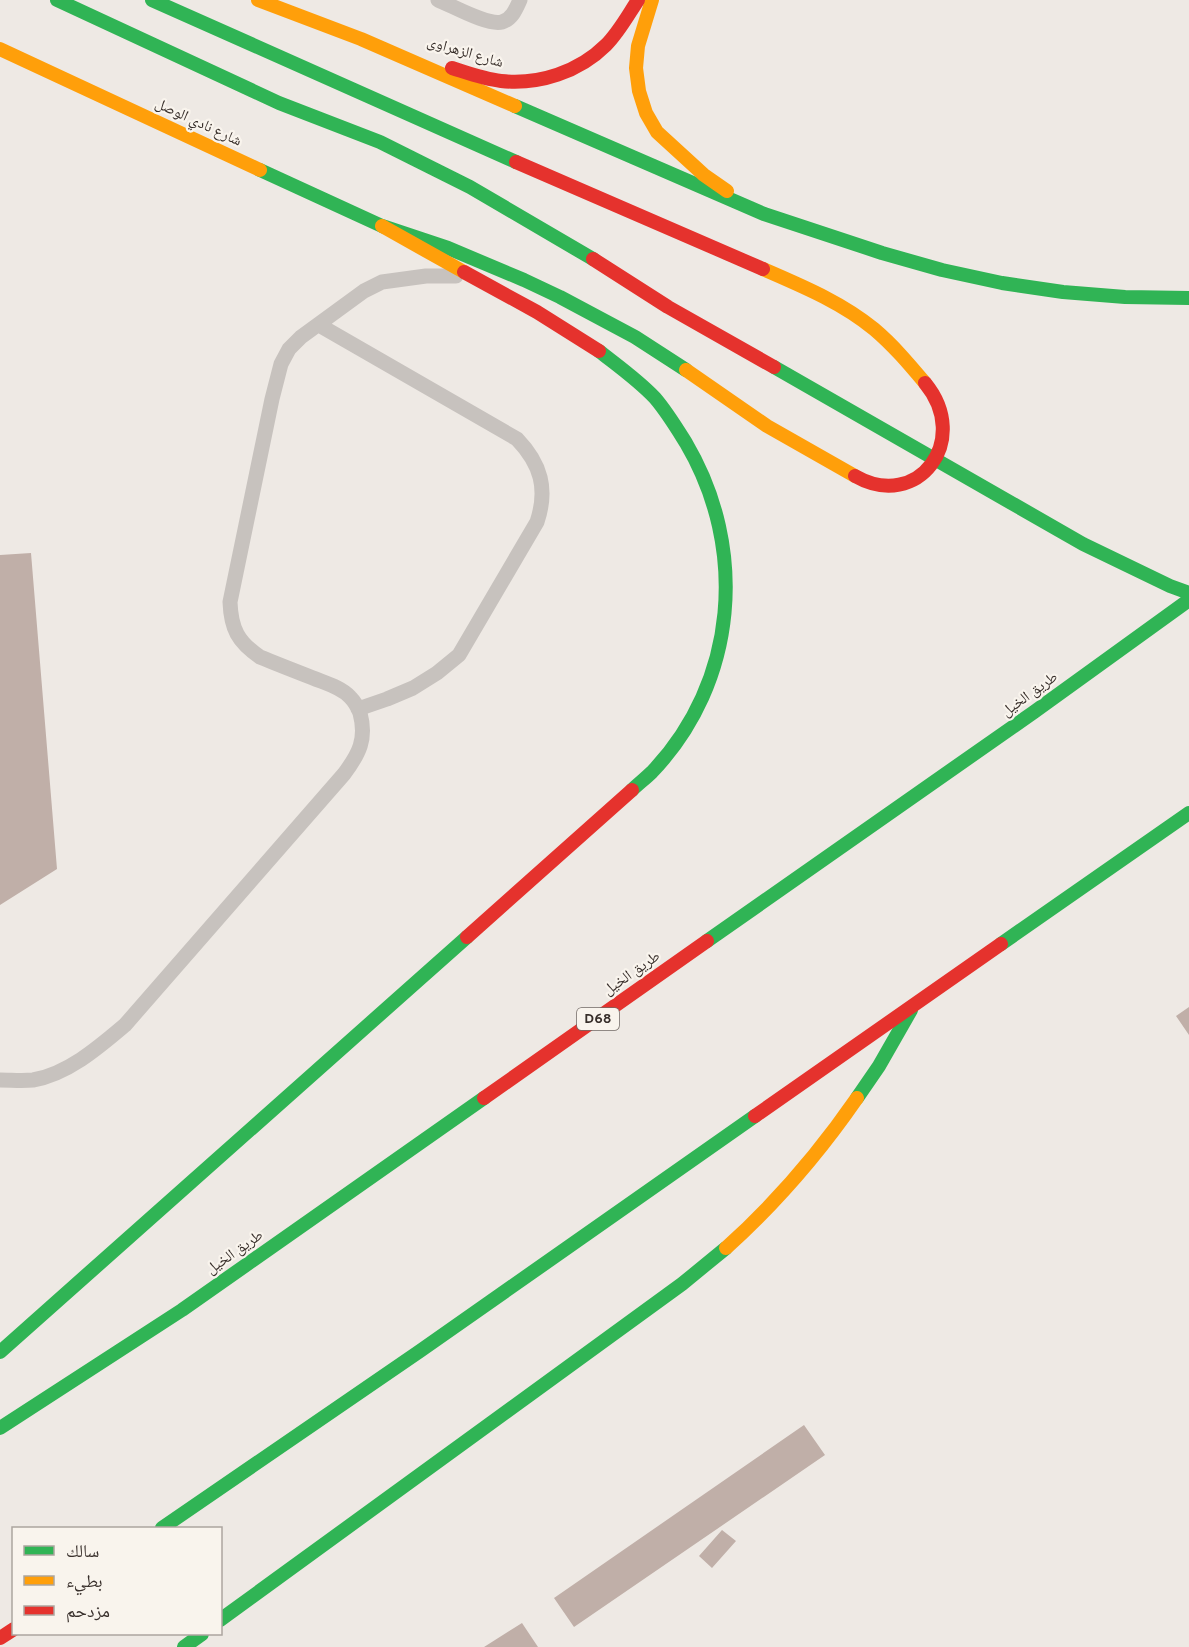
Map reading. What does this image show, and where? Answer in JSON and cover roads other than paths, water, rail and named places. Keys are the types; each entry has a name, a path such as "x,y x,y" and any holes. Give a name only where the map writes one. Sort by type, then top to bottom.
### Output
{"main road":[{"path":"57,0 279,103 380,142 460,182 574,247 668,307 1083,544 1189,593"},
{"path":"152,0 634,214 798,284 838,304 874,329 906,360 934,395 941,410 944,426 943,442 937,457 927,470 913,480 898,485 881,486 866,482 766,426 635,337 560,297 448,248 382,226"},
{"path":"258,0 361,39 764,214 882,253 942,270 1002,283 1063,292 1125,297 1189,298"},
{"name":"شارع الزهراوى","path":"361,39 482,77 504,81 549,78 590,59 621,27 638,0"},
{"path":"652,0 638,46 636,68 639,91 646,113 657,132 680,154 711,180 764,214"},
{"name":"شارع نادي الوصل","path":"0,49 382,226"},
{"path":"0,1352 652,772 690,722 705,692 716,660 724,624 727,591 726,558 721,528 702,471 688,444 667,413 639,383 557,322 382,226"},
{"name":"طريق الخيل","path":"0,1428 182,1310 1034,712 1189,600"},
{"path":"163,1527 345,1405 1189,813"},
{"path":"222,1619 682,1284 722,1251 797,1177 830,1137 861,1095 914,1004"},
{"path":"184,1647 201,1635"}],"lane":[{"path":"438,0 492,22 502,22 511,16 520,0"},
{"path":"0,1080 31,1080 66,1068 125,1025 344,774 360,750 363,736 362,723 358,709 350,697 336,687 260,657 249,650 233,628 230,602 276,380 281,364 301,337 364,291 382,282 426,276 471,275"},
{"path":"319,325 517,439 536,463 543,493 542,508 537,522 459,655 437,673 413,688 358,709"}]}
